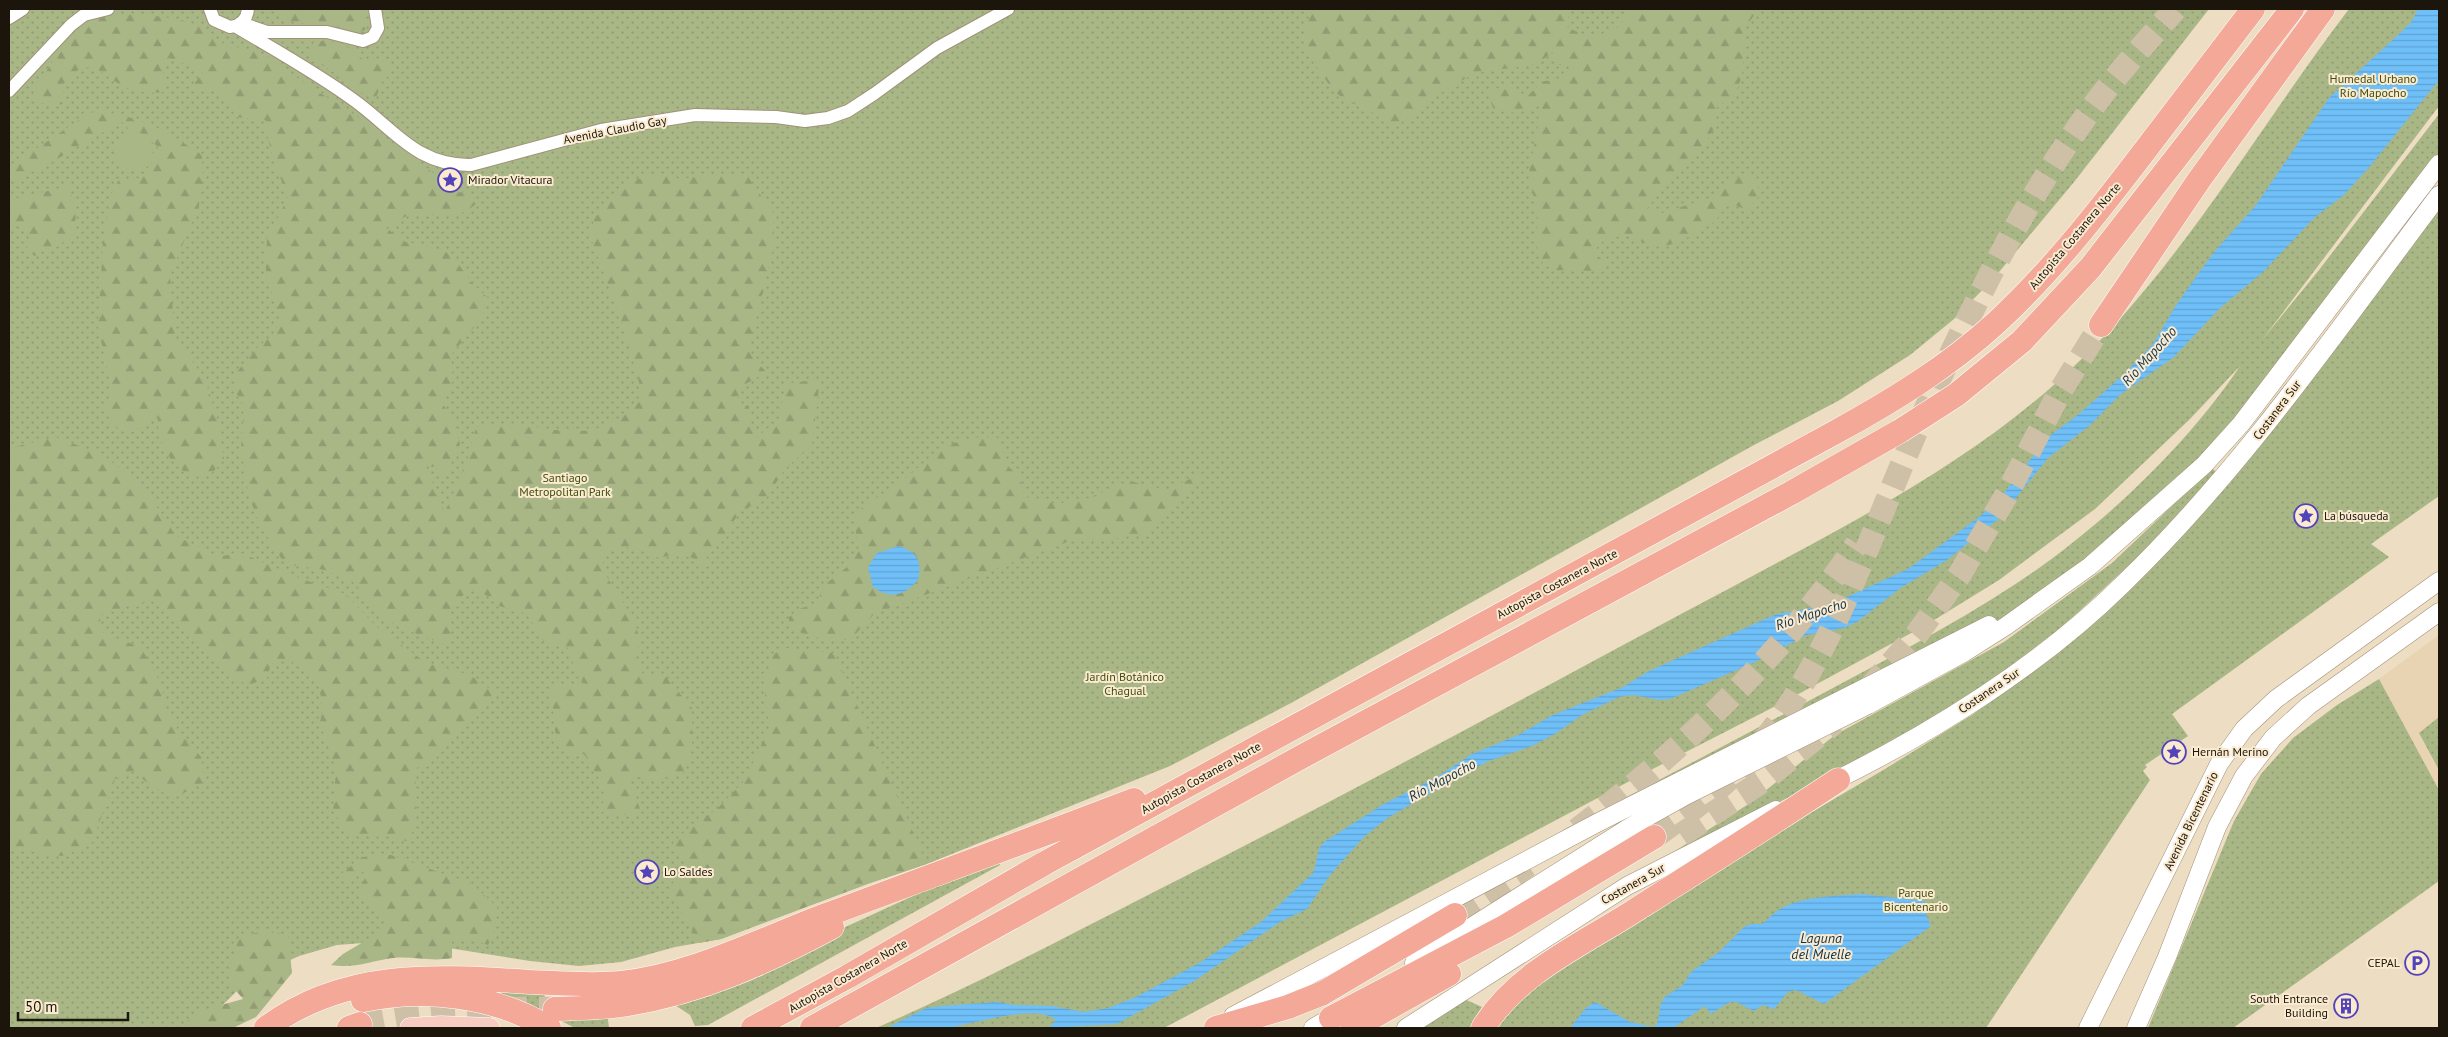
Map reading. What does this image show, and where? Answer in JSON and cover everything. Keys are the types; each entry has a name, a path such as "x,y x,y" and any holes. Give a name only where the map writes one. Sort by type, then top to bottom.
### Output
{"highway":[{"name":"Autopista Costanera Norte","path":"753,1028 1213,771 1878,409 1944,365 1996,323 2051,267 2115,189 2253,9"},
{"path":"812,1028 1303,756 1808,483 1900,431 1956,395 2022,341 2091,267 2292,9"},
{"path":"2101,325 2204,172 2323,9"},
{"path":"266,1028 323,998 348,988 396,979 455,977 575,984 622,983 645,979 731,952 1213,771"},
{"path":"1483,1028 1510,995 1549,963 1739,845 1838,780"},
{"path":"1322,1023 1658,843 1460,968 1352,1028"},
{"path":"286,1028 353,1002 425,994 466,998 552,1019 627,1005 706,986 818,935 925,879"},
{"path":"1216,1028 1288,1007 1323,993 1455,915"}],"main road":[{"name":"Costanera Sur","path":"1322,1023 1520,895 1628,828 1687,795 1868,705 1965,652 2050,594 2117,543 2210,458 2247,416 2439,164"},
{"name":"Costanera Sur","path":"1406,1028 1627,886 1695,849 1838,780 1943,720 1992,690 2059,640 2122,586 2191,513 2258,436 2439,195"},
{"name":"Avenida Bicentenario","path":"2088,1028 2219,764 2244,729 2276,699 2439,581"},
{"name":"Costanera Sur","path":"1208,1028 1597,823 2050,594"},
{"path":"2136,1028 2167,957 2217,827 2256,757 2273,738 2308,706 2439,612"},
{"path":"410,1028 441,1026 490,1028"}],"street":[{"path":"9,18 23,9"},
{"path":"9,91 71,24 84,15 108,9"},
{"path":"196,9 210,9 219,24 238,25 267,32 327,32 363,41 374,36 378,28 375,9"},
{"path":"238,25 246,18 248,9"},
{"name":"Avenida Claudio Gay","path":"238,25 355,101 419,153 440,163 471,165 601,130 695,115 776,117 805,121 828,118 848,111 937,48 1008,9"}],"shaded area":[{"path":"2439,635 2439,790 2379,679"}],"green space":[{"name":"Santiago Metropolitan Park","path":"9,9 2209,9 2074,182 1994,278 1954,319 1910,355 1838,401 1754,445 1291,703 1170,766 927,864 870,883 721,939 675,947 621,962 579,966 530,961 417,943 377,942 337,945 299,956 273,968 237,991 199,1028 9,1028"},
{"path":"279,9 364,9 367,29 359,32 333,25 314,25 284,20"},
{"path":"1313,9 1569,9 1567,27 1578,32 1596,36 1604,35 1618,27 1631,9 1759,9 1746,26 1742,76 1735,95 1717,107 1714,129 1700,150 1665,185 1646,210 1662,213 1713,197 1727,182 1745,173 1758,180 1758,197 1747,210 1730,203 1714,222 1672,244 1655,246 1628,234 1604,240 1593,252 1605,262 1603,271 1554,270 1543,264 1536,243 1538,220 1529,173 1542,105 1524,111 1506,112 1493,108 1488,93 1506,84 1526,97 1544,81 1559,80 1572,65 1558,65 1552,52 1538,64 1475,73 1428,100 1414,114 1396,126 1336,93 1330,86 1310,57 1305,43 1306,28"},
{"name":"Humedal Urbano Río Mapocho","path":"2349,9 2439,9 2439,106 2262,340 2319,270 2439,114 2439,155 2240,412 2183,479 2108,545 2005,621 1582,837 1563,830 1912,646 1991,600 2048,562 2109,512 2168,456 2219,396 2240,366 2190,419 2095,509 1999,580 1926,625 1164,1028 876,1028 1013,964 1368,781 1823,538 1893,499 1961,456 2025,409 2056,383 2099,341 2139,297 2212,203"},
{"path":"144,14 181,20 197,25 227,46 243,48 270,58 311,88 344,107 436,175 449,193 466,192 477,203 469,209 454,215 410,215 386,228 406,242 431,247 451,254 473,284 489,299 481,319 451,355 453,381 443,404 455,425 460,444 445,477 436,467 426,466 445,513 469,455 476,427 508,423 555,430 592,431 624,416 641,400 640,386 623,325 590,236 594,219 624,184 652,174 682,179 707,174 746,174 773,213 774,246 748,351 766,372 739,388 738,402 749,406 749,415 756,438 779,419 786,384 820,379 812,445 785,469 767,497 740,512 716,547 708,555 700,570 693,558 675,554 659,558 638,549 622,547 604,554 602,569 632,617 641,641 634,657 643,674 666,677 692,708 692,750 682,775 663,779 630,779 642,815 620,815 596,811 606,799 598,777 584,754 568,756 558,744 553,708 548,693 556,686 586,685 576,675 569,648 544,642 527,614 499,606 486,595 469,590 451,610 449,620 452,636 442,644 395,625 373,610 355,583 325,570 285,564 261,527 249,497 241,449 244,406 235,391 236,373 256,349 273,334 282,318 267,280 265,260 268,231 280,215 288,195 275,166 267,134 260,128 266,120 236,117 222,93 214,87 205,92 190,87 203,74 192,66 168,58 162,65 166,92 143,92 126,88 93,66 78,70 63,84 64,104 53,105 37,102 33,93 66,43 82,26 102,17"},
{"path":"324,40 344,45 363,59 373,60 380,58 390,67 391,73 382,82 375,100 320,64 313,56 309,51 315,44"},
{"path":"97,110 140,121 164,131 202,155 203,177 198,212 190,226 170,276 175,338 205,379 218,421 224,460 213,472 200,477 184,471 166,452 160,437 158,414 133,432 113,427 106,407 112,389 98,327 103,242 111,195 118,181 141,178 160,150 155,144 134,134 122,122 54,161 9,183 9,166"},
{"path":"134,132 148,137 153,151 148,165 134,170 120,165 115,151 120,137"},
{"path":"69,186 76,212 74,236 35,256 27,250 29,236 22,226 9,225 9,200"},
{"name":"Parque Bicentenario","path":"2439,210 2439,496 2371,544 2389,557 2172,714 2188,736 2145,765 2147,767 2143,771 2150,780 1986,1028 1490,1028 1496,1019 1588,944 1885,769 1972,715 2035,668 2158,561 2230,483"},
{"path":"56,437 103,455 145,489 176,536 219,557 239,552 299,578 345,594 377,627 426,663 470,675 498,695 452,737 437,757 415,769 416,815 409,842 385,835 348,834 333,811 336,770 320,722 323,708 319,687 306,669 288,660 271,664 267,678 249,685 233,678 157,601 133,604 99,616 104,634 141,647 161,684 165,705 178,730 201,757 205,781 193,789 174,795 159,790 132,771 115,779 91,845 62,856 9,849 9,448"},
{"path":"980,437 1000,438 1006,464 1019,477 1025,497 1056,504 1086,499 1130,481 1166,490 1201,474 1202,481 1148,533 1106,540 1075,539 874,614 850,640 825,640 789,629 789,617 799,609 815,604 827,583 847,567 859,550 855,528 857,511 900,483 945,445"},
{"path":"2212,468 2217,473 2140,555 2063,626 1981,689 1834,776 1672,853 1750,803 1835,735 2004,642 2112,563"},
{"path":"786,648 834,653 927,864 870,883 721,939 699,943 669,890 685,861 673,843 695,822 715,811 745,780 769,728 764,685 772,655"},
{"path":"2379,679 2439,790 2439,881 2233,1028 2148,1028 2234,821 2261,774 2293,738 2337,705"},
{"path":"2439,717 2439,770 2419,733"},
{"path":"391,855 472,884 498,908 493,934 488,945 473,939 452,939 452,958 393,958 354,965 331,965 343,954 375,935 387,918 368,903 362,893 361,887 369,873 357,872 347,882 340,875 362,857"},
{"path":"999,860 1000,865 708,1025 695,1026 690,1015 675,1005 939,884"},
{"path":"263,931 288,935 292,973 256,1017 233,1028 178,1028 203,1010 243,999 232,986 228,973 239,937"},
{"path":"486,990 544,991 546,1007 607,1012 609,1028 575,1028 528,1004"},
{"path":"1462,998 1482,1007 1470,1028 1413,1028"}],"water":[{"name":"Río Mapocho","path":"2418,9 2439,9 2439,80 2371,165 2344,195 2315,217 2263,272 2220,308 2174,357 2121,394 2089,426 2048,458 2001,517 1947,560 1902,587 1857,622 1844,628 1807,635 1753,663 1670,699 1659,700 1633,695 1619,697 1582,715 1555,734 1532,746 1489,761 1463,774 1386,819 1364,837 1330,875 1307,909 1280,922 1196,980 1117,1024 1048,1028 1056,1020 1046,1015 1033,1013 1002,1016 944,1028 887,1028 926,1008 997,1002 1015,1005 1052,1006 1084,1012 1108,1008 1136,997 1201,962 1261,922 1313,873 1319,849 1324,842 1382,805 1440,775 1472,754 1518,735 1553,715 1623,687 1649,671 1777,614 1829,605 1908,569 1979,517 2000,498 2048,437 2079,414 2123,375 2153,344 2175,307 2198,274 2215,251 2256,205 2329,98 2412,21"},
{"path":"899,546 911,551 917,558 919,562 918,580 903,592 886,594 873,587 868,567 877,553"},
{"name":"Laguna del Muelle","path":"1862,894 1925,901 1927,917 1931,926 1824,1004 1796,990 1788,992 1774,1009 1763,1005 1754,1011 1736,1002 1730,1002 1711,1014 1705,1006 1673,1028 1570,1028 1586,1008 1595,1002 1630,1022 1653,1027 1657,1024 1661,1003 1666,996 1683,985 1691,972 1719,952 1744,927 1751,924 1762,924 1775,912 1799,901 1820,897"}],"tunnel":[{"path":"1654,837 1706,799 1731,777 1753,754 1797,694 1848,594 1910,445 1951,354 2016,226 2048,173 2101,96 2175,9"},
{"path":"1868,690 1917,634 1960,574 2007,494 2058,395 2101,325"},
{"path":"1577,830 1655,767 1729,698 1797,624 1857,544"},
{"path":"1681,835 1764,780 1835,722"},
{"path":"1455,915 1528,865"},
{"path":"360,1024 409,1015 457,1010 555,1009"}],"place":[{"name":"Mirador Vitacura","path":"450,180"},
{"name":"La búsqueda","path":"2306,516"},
{"name":"Hernán Merino","path":"2174,752"},
{"name":"Lo Saldes","path":"647,872"},
{"name":"CEPAL","path":"2417,963"},
{"name":"South Entrance Building","path":"2346,1006"}],"park label":[{"name":"Jardín Botánico Chagual","path":"1125,684"}]}
